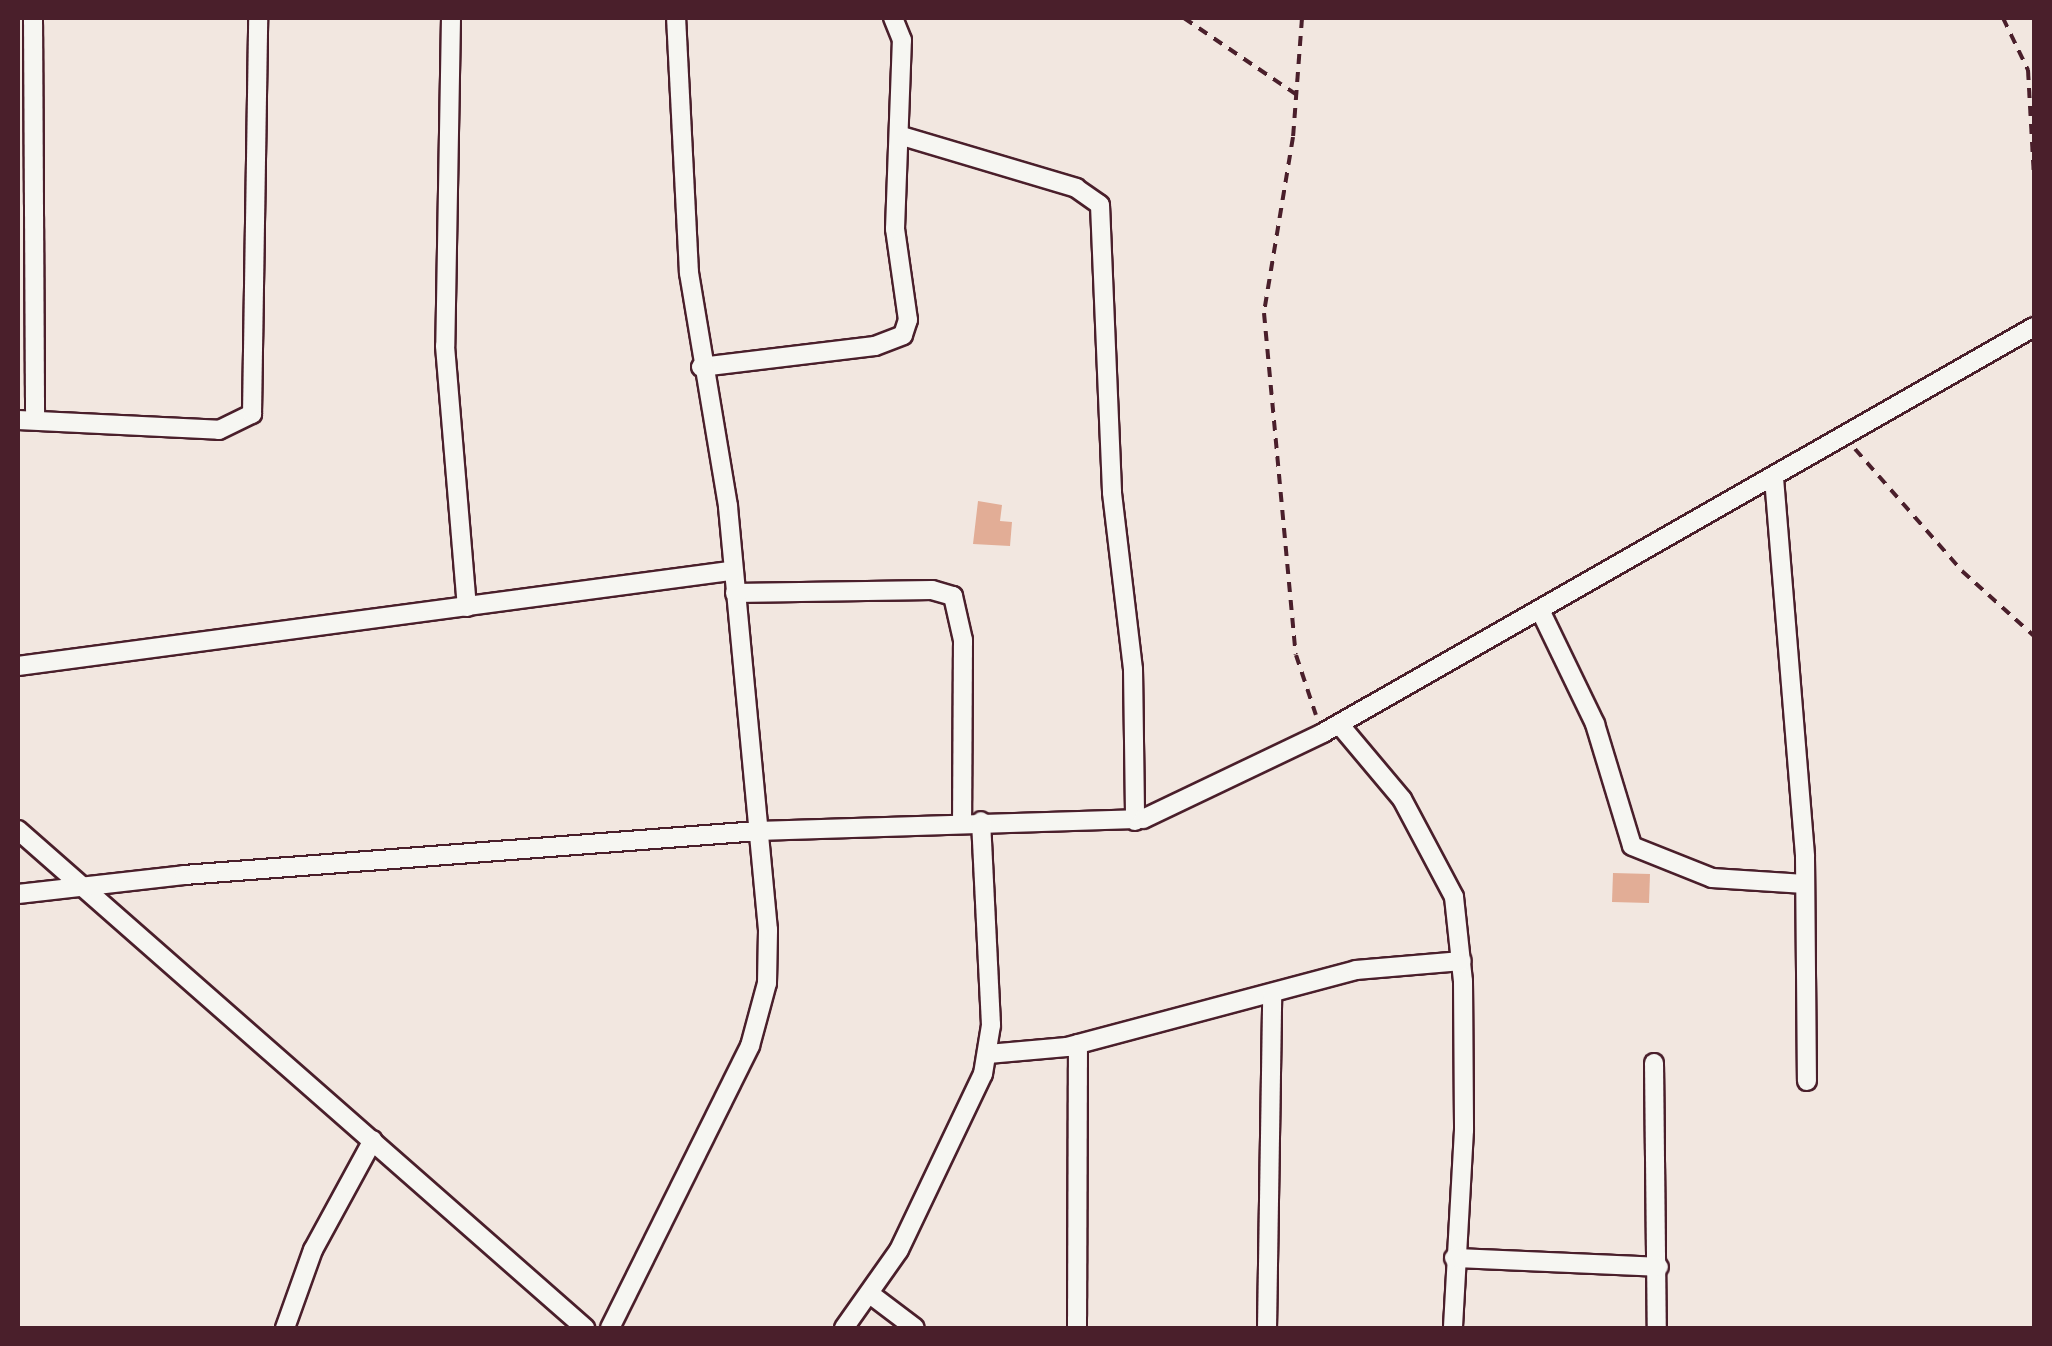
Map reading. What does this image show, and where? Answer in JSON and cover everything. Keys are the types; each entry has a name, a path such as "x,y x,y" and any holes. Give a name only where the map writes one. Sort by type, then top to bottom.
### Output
{"street":[{"path":"33,18 24,423 219,430 252,414 258,18"},
{"path":"451,18 445,346 467,608"},
{"path":"610,1328 761,1021 768,930 730,571 728,506 701,367 689,273 676,18"},
{"path":"701,367 875,346 903,335 908,320 895,228 902,136 902,40 892,18"},
{"path":"902,136 1076,188 1100,205 1112,493 1133,669 1134,821"},
{"path":"18,894 81,885 758,831 971,821 1134,821 1178,806 1331,729 2034,327"},
{"path":"1774,478 1805,884 1808,1082"},
{"path":"18,666 730,571"},
{"path":"735,593 932,590 954,596 962,630 988,1054 946,1158 870,1294 844,1328"},
{"path":"1540,610 1595,724 1632,846 1712,878 1805,884"},
{"path":"1331,729 1402,799 1450,885 1462,961 1464,1130 1453,1328"},
{"path":"18,830 585,1328"},
{"path":"988,1054 1023,1055 1078,1044 1356,970 1462,961"},
{"path":"1267,1328 1272,995"},
{"path":"1077,1328 1078,1044"},
{"path":"1654,1062 1658,1328"},
{"path":"285,1328 312,1250 373,1140"},
{"path":"1454,1258 1658,1268"},
{"path":"870,1294 915,1328"}],"path":[{"path":"1184,18 1296,95"},
{"path":"1302,18 1296,95 1264,312 1296,655 1331,729"},
{"path":"2003,18 2028,70 2034,179"},
{"path":"1843,438 1962,571 2034,636"}],"building":[{"path":"978,501 1002,505 1000,521 1012,522 1010,546 973,544"},
{"path":"1613,873 1650,874 1649,903 1612,902"}]}
